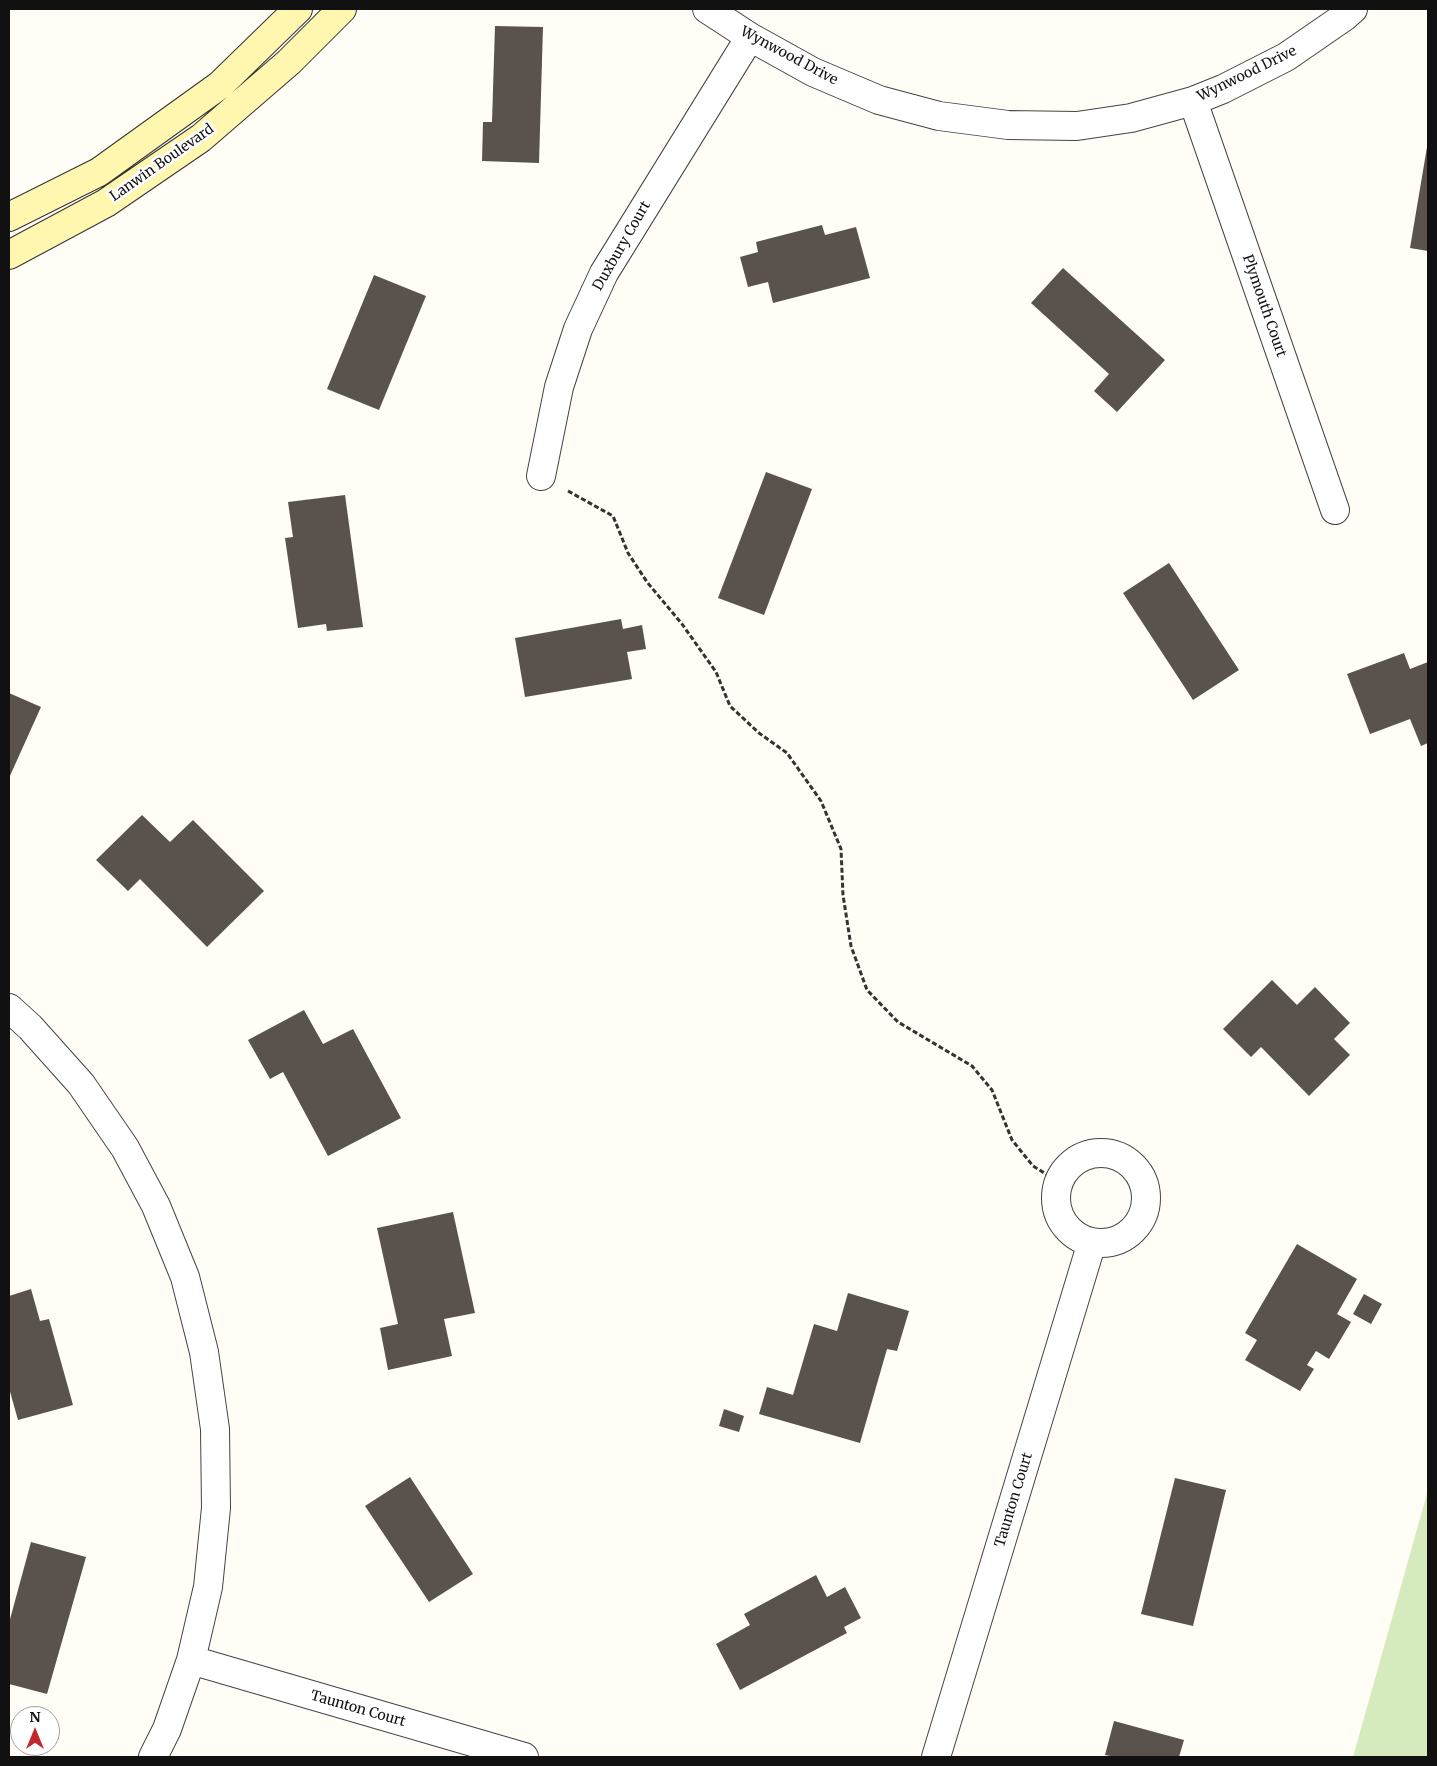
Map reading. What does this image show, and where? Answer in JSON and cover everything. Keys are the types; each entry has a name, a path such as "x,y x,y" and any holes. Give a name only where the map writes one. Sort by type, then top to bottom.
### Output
{"street":[{"name":"Lanwin Boulevard","path":"9,217 99,172 220,84 298,9"},
{"name":"Lanwin Boulevard","path":"9,255 106,203 201,138 289,62 342,9"},
{"name":"Wynwood Drive","path":"707,9 750,37 813,72 879,100 939,116 1008,125 1078,126 1131,118 1193,101 1223,89 1286,58 1353,9"},
{"name":"Duxbury Court","path":"541,476 559,387 578,328 604,272 750,37"},
{"name":"Plymouth Court","path":"1193,101 1335,510"},
{"path":"9,1008 30,1027 82,1084 125,1148 156,1206 185,1277 204,1352 213,1419 216,1508 208,1587 191,1660 167,1729 153,1757"},
{"path":"1099,1153 1127,1160 1140,1176 1146,1195 1145,1211 1138,1225 1126,1236 1108,1243 1092,1242 1080,1238 1068,1228 1060,1215 1056,1200 1059,1182 1067,1169 1084,1156 1099,1153"},
{"name":"Taunton Court","path":"936,1757 1092,1242"},
{"name":"Taunton Court","path":"191,1660 524,1757"}],"path":[{"path":"541,476 613,516 628,553 646,582 682,624 716,672 730,706 759,733 787,753 821,801 842,849 843,895 851,946 867,990 898,1022 972,1066 992,1090 1012,1140 1033,1166 1059,1182"}],"green space":[{"path":"1428,1490 1428,1757 1353,1757"}],"building":[{"path":"495,26 543,27 539,163 482,161 483,122 492,122"},
{"path":"1428,147 1428,251 1410,248"},
{"path":"822,225 825,235 856,227 870,278 773,303 768,282 748,287 740,257 758,252 756,242"},
{"path":"1063,268 1165,360 1117,412 1094,391 1109,374 1031,303"},
{"path":"374,275 426,296 379,410 327,389"},
{"path":"766,472 812,489 764,615 718,598"},
{"path":"345,495 363,627 327,631 326,624 298,628 285,538 293,537 288,502"},
{"path":"1169,563 1239,670 1193,700 1123,593"},
{"path":"621,619 623,629 642,625 646,649 627,652 632,679 525,697 515,638"},
{"path":"1404,653 1410,669 1428,662 1428,743 1421,746 1410,719 1370,734 1347,674"},
{"path":"9,693 41,707 9,778"},
{"path":"142,815 170,842 193,820 264,891 207,947 140,879 128,891 96,860"},
{"path":"1272,980 1297,1005 1315,987 1350,1023 1334,1039 1350,1055 1309,1096 1261,1047 1251,1057 1223,1029"},
{"path":"304,1010 323,1044 353,1029 401,1118 328,1156 283,1072 270,1079 248,1040"},
{"path":"453,1212 475,1313 444,1319 452,1356 388,1370 380,1328 398,1324 377,1228"},
{"path":"1297,1244 1357,1279 1337,1314 1351,1322 1329,1359 1316,1351 1307,1365 1314,1369 1300,1391 1245,1360 1257,1340 1245,1333"},
{"path":"31,1289 40,1321 49,1319 73,1405 18,1420 9,1388 9,1296"},
{"path":"848,1293 909,1311 897,1351 887,1349 860,1443 759,1414 767,1387 793,1395 814,1324 837,1331"},
{"path":"1364,1294 1382,1304 1371,1324 1353,1314"},
{"path":"724,1409 744,1416 739,1432 719,1426"},
{"path":"410,1477 473,1574 429,1602 365,1506"},
{"path":"1175,1478 1226,1490 1193,1626 1141,1614"},
{"path":"31,1542 86,1557 47,1694 9,1684 9,1623"},
{"path":"816,1575 827,1597 845,1587 861,1618 844,1627 847,1633 740,1690 716,1644 750,1625 744,1614"},
{"path":"1114,1721 1184,1740 1179,1757 1116,1757 1105,1755"}]}
